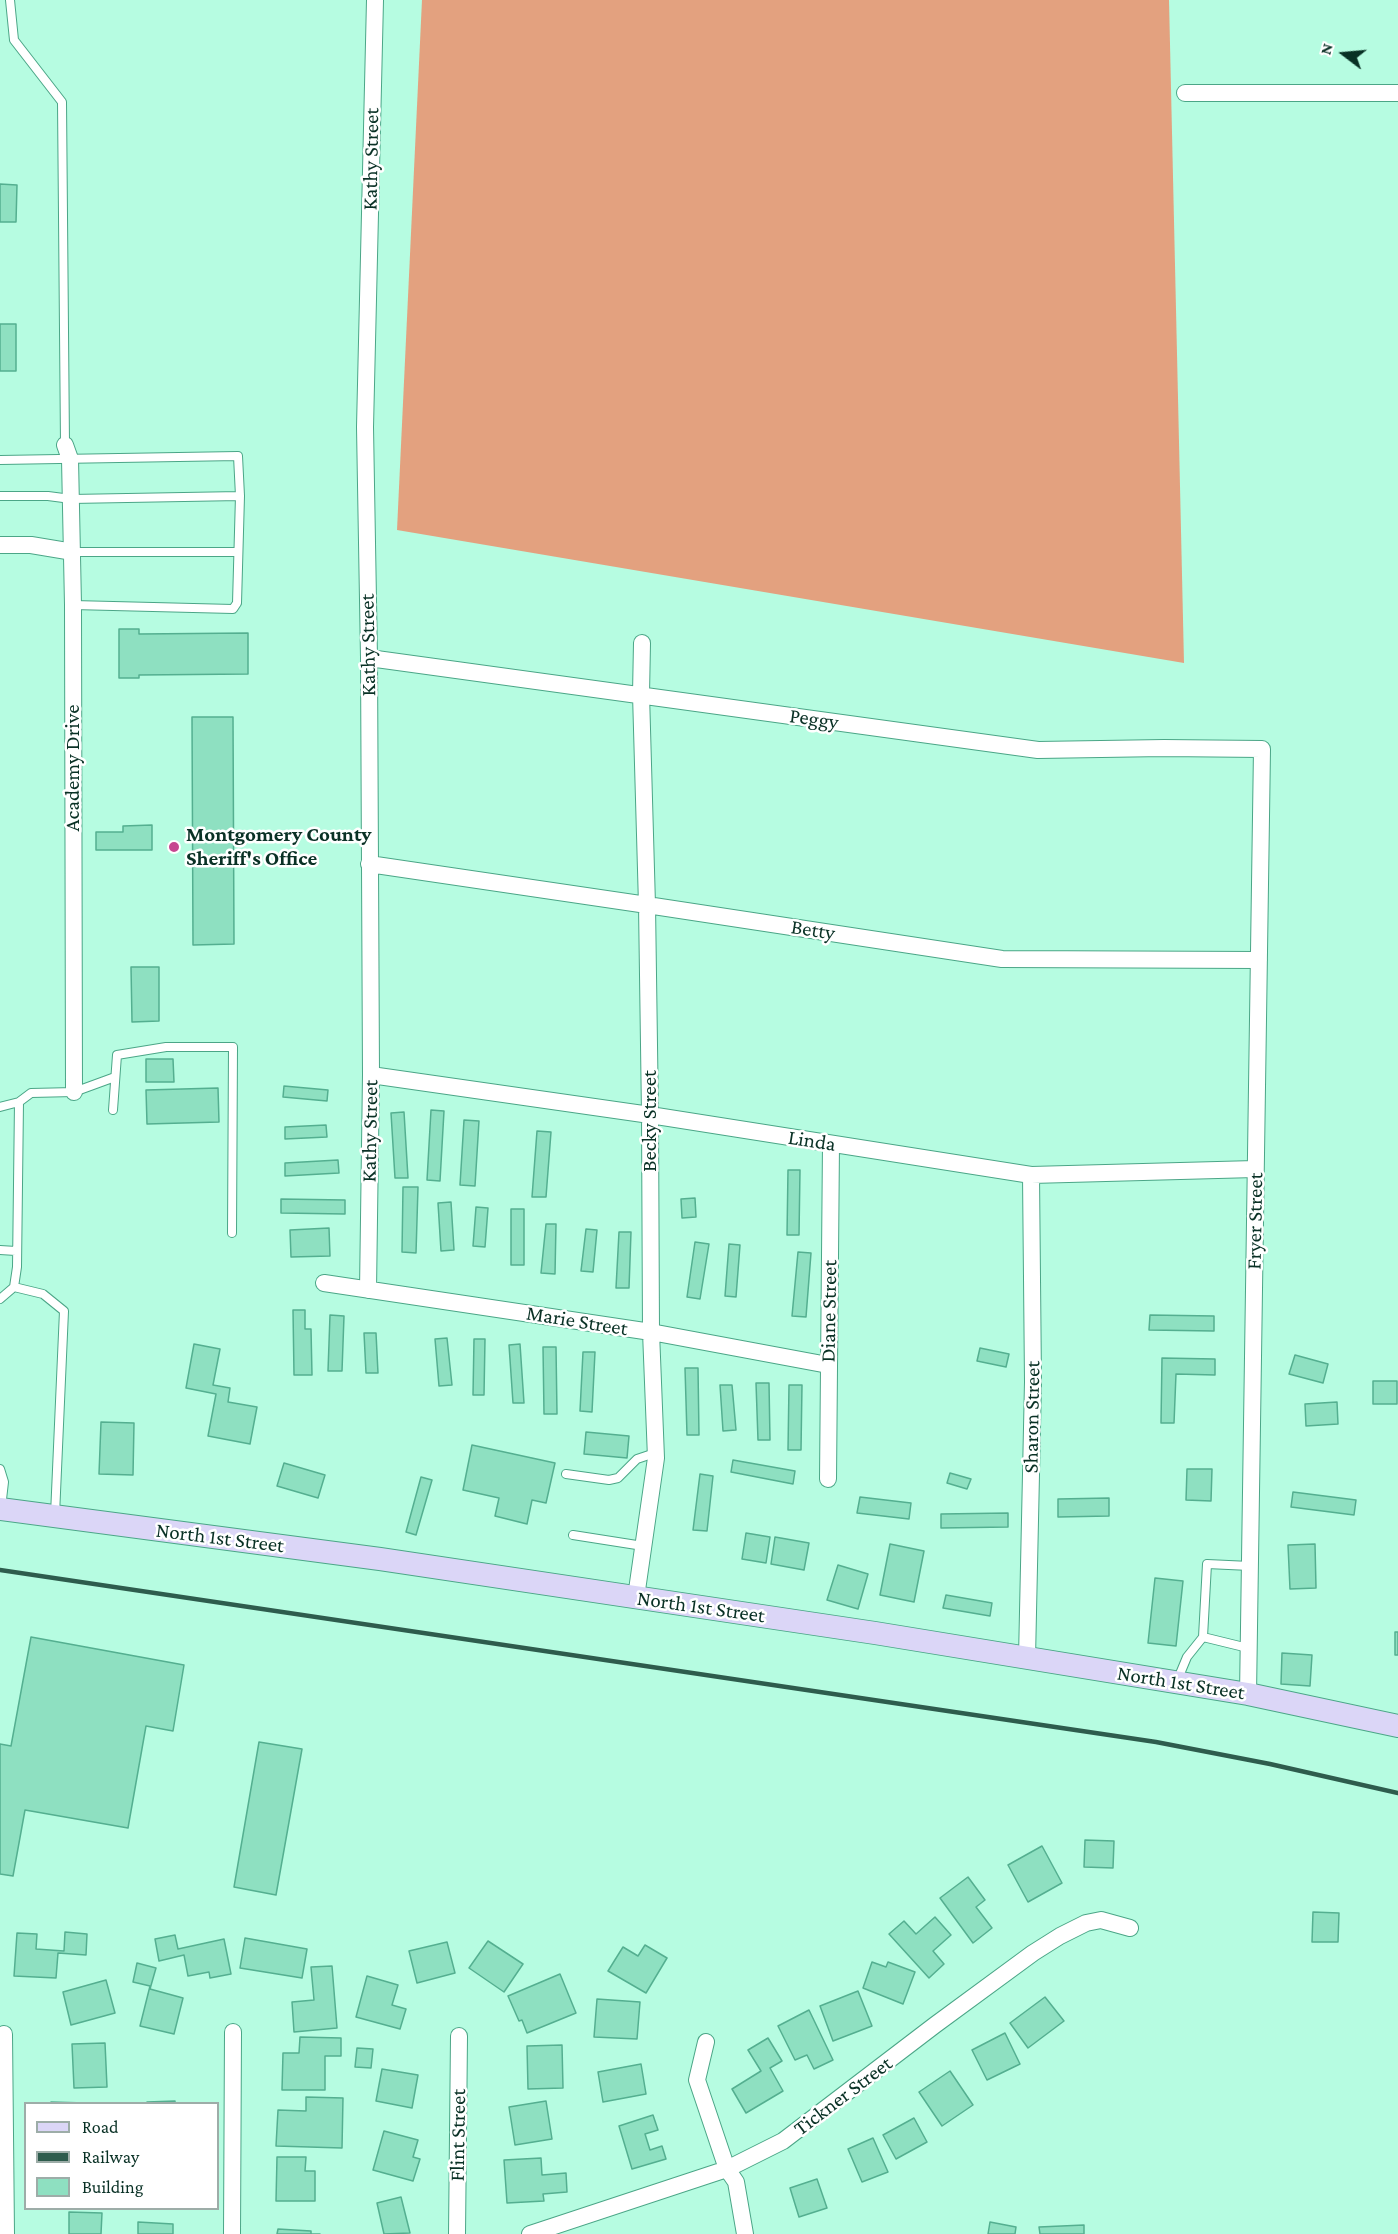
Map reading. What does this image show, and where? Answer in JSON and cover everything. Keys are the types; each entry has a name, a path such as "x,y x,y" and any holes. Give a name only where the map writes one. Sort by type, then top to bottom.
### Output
{"street":[{"name":"Kathy Street","path":"368,1290 369,658 365,427 375,0"},
{"path":"1185,93 1398,93"},
{"name":"Academy Drive","path":"68,452 74,604 74,1092"},
{"path":"0,545 31,545 73,552"},
{"name":"Becky Street","path":"636,1597 655,1453 651,1332 650,1115 641,694 642,643"},
{"name":"Peggy","path":"369,658 1038,750 1164,747 1262,749"},
{"name":"Fryer Street","path":"1248,1694 1262,749"},
{"name":"Betty","path":"369,864 1002,959 1259,960"},
{"name":"Linda","path":"370,1075 650,1115 1031,1175 1256,1169"},
{"name":"Diane Street","path":"828,1479 831,1144"},
{"name":"Sharon Street","path":"1027,1658 1033,1382 1031,1175"},
{"name":"Marie Street","path":"324,1283 651,1332 828,1365"},
{"name":"North 1st Street","path":"0,1509 380,1559 636,1597 1248,1694 1398,1726"},
{"name":"Tickner Street","path":"530,2234 727,2169 783,2141 935,2025 1033,1953 1060,1936 1086,1923 1101,1920 1130,1928"},
{"path":"232,2234 233,2032"},
{"path":"3,2034 6,2234"},
{"name":"Flint Street","path":"457,2234 459,2036"},
{"path":"706,2042 697,2080 727,2169 736,2182 745,2234"}],"lane":[{"path":"10,0 14,40 62,102 68,452"},
{"path":"0,460 68,452 238,456 240,496 237,603 233,609 74,604"},
{"path":"0,496 48,496 71,499 240,496"},
{"path":"73,552 238,552"},
{"path":"113,1110 117,1055 166,1047 233,1047 232,1233"},
{"path":"0,1107 19,1102 31,1093 74,1092 115,1077"},
{"path":"0,1299 14,1287 19,1102"},
{"path":"0,1250 16,1251"},
{"path":"14,1287 43,1294 64,1311 64,1355 55,1517"},
{"path":"566,1474 609,1480 618,1478 637,1459 655,1453"},
{"path":"0,1469 4,1482 0,1509"},
{"path":"573,1535 643,1546"},
{"path":"1177,1682 1187,1657 1203,1637 1207,1564 1250,1566"},
{"path":"1203,1637 1248,1648"}],"shaded area":[{"path":"422,0 1169,0 1184,663 397,530"}],"building":[{"path":"0,184 17,185 16,222 0,222"},
{"path":"0,324 16,324 16,371 0,371"},
{"path":"119,629 139,629 139,634 248,633 248,674 139,675 139,678 119,678"},
{"path":"192,717 233,717 234,944 193,945"},
{"path":"152,825 152,850 96,850 96,832 123,832 123,826"},
{"path":"131,967 159,967 159,1021 132,1022"},
{"path":"146,1059 173,1059 174,1082 146,1082"},
{"path":"284,1086 328,1090 327,1101 283,1097"},
{"path":"218,1088 219,1122 147,1124 146,1090"},
{"path":"431,1110 444,1111 440,1181 427,1180"},
{"path":"404,1112 408,1178 395,1178 391,1113"},
{"path":"464,1120 479,1121 475,1186 460,1185"},
{"path":"326,1125 327,1137 285,1139 285,1127"},
{"path":"537,1131 551,1132 546,1197 532,1197"},
{"path":"338,1160 339,1173 285,1176 285,1163"},
{"path":"788,1170 800,1170 799,1235 787,1235"},
{"path":"403,1187 418,1187 416,1253 402,1252"},
{"path":"695,1198 696,1217 682,1218 681,1199"},
{"path":"281,1199 345,1200 345,1214 281,1213"},
{"path":"451,1202 454,1250 441,1251 438,1203"},
{"path":"476,1207 488,1208 485,1247 473,1246"},
{"path":"511,1209 524,1209 524,1265 511,1265"},
{"path":"546,1224 556,1224 555,1274 541,1273"},
{"path":"329,1228 330,1256 291,1257 290,1230"},
{"path":"586,1229 597,1230 593,1272 581,1271"},
{"path":"619,1232 631,1232 629,1288 616,1288"},
{"path":"695,1242 709,1244 700,1299 687,1297"},
{"path":"729,1244 740,1245 736,1297 725,1296"},
{"path":"798,1252 811,1253 806,1317 792,1316"},
{"path":"293,1310 305,1310 305,1329 311,1329 312,1375 294,1375"},
{"path":"330,1315 344,1316 342,1371 328,1371"},
{"path":"1150,1315 1214,1316 1214,1331 1149,1330"},
{"path":"364,1333 376,1333 378,1373 366,1373"},
{"path":"447,1338 452,1385 439,1386 435,1339"},
{"path":"474,1339 485,1339 484,1395 473,1395"},
{"path":"194,1344 220,1349 213,1385 230,1388 228,1402 257,1407 250,1444 208,1436 216,1394 186,1388"},
{"path":"520,1344 524,1403 513,1403 509,1345"},
{"path":"543,1347 556,1347 557,1414 544,1414"},
{"path":"980,1348 1009,1354 1006,1367 977,1361"},
{"path":"583,1352 595,1352 592,1412 580,1411"},
{"path":"1295,1355 1328,1364 1323,1383 1289,1374"},
{"path":"1162,1358 1215,1359 1215,1375 1176,1374 1174,1423 1161,1423"},
{"path":"685,1368 698,1368 699,1435 687,1435"},
{"path":"1373,1381 1397,1381 1397,1404 1373,1404"},
{"path":"756,1383 769,1383 770,1440 758,1440"},
{"path":"720,1385 732,1385 736,1430 723,1431"},
{"path":"789,1385 802,1385 801,1450 788,1450"},
{"path":"1337,1402 1338,1424 1306,1426 1305,1404"},
{"path":"101,1422 134,1423 133,1475 99,1474"},
{"path":"586,1432 629,1436 627,1458 584,1454"},
{"path":"472,1445 555,1463 546,1503 532,1500 527,1524 495,1516 499,1498 463,1490"},
{"path":"733,1460 795,1471 793,1484 731,1472"},
{"path":"284,1463 325,1475 318,1498 277,1486"},
{"path":"1187,1469 1212,1469 1211,1501 1186,1500"},
{"path":"950,1473 971,1479 967,1489 947,1483"},
{"path":"700,1474 713,1476 707,1531 693,1530"},
{"path":"421,1477 432,1480 416,1535 406,1532"},
{"path":"1293,1492 1356,1500 1354,1515 1291,1507"},
{"path":"860,1497 911,1503 909,1519 857,1513"},
{"path":"1109,1498 1109,1516 1058,1517 1058,1499"},
{"path":"1008,1513 1008,1527 941,1528 941,1514"},
{"path":"746,1533 770,1537 766,1563 742,1559"},
{"path":"775,1537 809,1543 804,1570 771,1564"},
{"path":"890,1544 924,1551 914,1602 880,1595"},
{"path":"1315,1544 1316,1588 1290,1589 1288,1545"},
{"path":"838,1565 868,1574 858,1609 827,1600"},
{"path":"1155,1578 1183,1581 1176,1646 1148,1643"},
{"path":"946,1595 992,1603 990,1616 943,1608"},
{"path":"1395,1632 1398,1632 1398,1655 1395,1655"},
{"path":"31,1637 184,1665 173,1731 146,1726 128,1828 25,1810 13,1876 0,1874 0,1744 11,1746"},
{"path":"1282,1653 1312,1655 1310,1686 1281,1684"},
{"path":"259,1742 302,1749 276,1895 234,1887"},
{"path":"1085,1840 1114,1841 1113,1868 1084,1867"},
{"path":"1042,1846 1062,1883 1028,1902 1008,1865"},
{"path":"968,1877 985,1900 976,1907 992,1928 973,1943 940,1898"},
{"path":"1313,1912 1339,1913 1338,1942 1312,1942"},
{"path":"935,1917 951,1935 933,1951 944,1964 929,1978 889,1934 904,1921 916,1934"},
{"path":"65,1932 87,1934 86,1955 58,1953 56,1978 14,1976 17,1933 37,1934 36,1949 64,1951"},
{"path":"175,1935 178,1949 224,1939 231,1974 210,1978 209,1972 188,1976 184,1955 159,1961 155,1939"},
{"path":"245,1938 307,1949 302,1978 240,1968"},
{"path":"488,1941 523,1964 504,1992 469,1968"},
{"path":"447,1942 455,1973 417,1983 409,1951"},
{"path":"645,1945 667,1958 646,1993 608,1971 623,1947 638,1956"},
{"path":"872,1962 886,1967 888,1962 915,1972 903,2004 863,1988"},
{"path":"137,1963 156,1968 150,1989 183,1998 174,2034 140,2026 150,1986 133,1982"},
{"path":"332,1966 337,2028 294,2032 292,2002 314,2000 311,1967"},
{"path":"560,1974 576,2013 527,2033 508,1996"},
{"path":"367,1976 398,1985 392,2005 406,2009 400,2029 356,2017"},
{"path":"106,1980 115,2013 71,2025 63,1992"},
{"path":"858,1991 872,2026 833,2041 820,2006"},
{"path":"1045,1997 1064,2021 1028,2048 1010,2023"},
{"path":"597,1999 640,2002 637,2039 594,2037"},
{"path":"809,2010 833,2060 814,2069 807,2055 795,2060 778,2026"},
{"path":"1005,2033 1020,2064 987,2080 972,2050"},
{"path":"300,2037 341,2038 341,2056 325,2056 325,2090 282,2090 283,2053 299,2053"},
{"path":"768,2038 782,2061 770,2068 783,2091 746,2113 732,2089 761,2071 748,2050"},
{"path":"105,2043 107,2087 74,2088 72,2044"},
{"path":"562,2045 563,2088 528,2089 527,2046"},
{"path":"357,2048 373,2049 371,2068 355,2067"},
{"path":"641,2064 646,2094 603,2102 598,2072"},
{"path":"382,2069 418,2075 412,2108 376,2101"},
{"path":"950,2071 973,2105 942,2126 919,2092"},
{"path":"306,2097 343,2098 342,2148 276,2146 278,2110 306,2111"},
{"path":"546,2101 552,2139 515,2145 509,2107"},
{"path":"653,2115 658,2130 645,2134 650,2150 662,2146 666,2159 632,2169 619,2126"},
{"path":"914,2118 927,2142 896,2159 883,2135"},
{"path":"384,2131 418,2140 413,2157 420,2159 413,2181 373,2170"},
{"path":"873,2138 888,2172 862,2182 848,2149"},
{"path":"277,2157 306,2157 305,2171 315,2171 315,2201 276,2201"},
{"path":"541,2158 542,2175 566,2173 567,2192 543,2194 544,2201 507,2203 504,2160"},
{"path":"817,2179 827,2208 799,2217 790,2188"},
{"path":"401,2197 410,2233 384,2234 377,2203"},
{"path":"69,2212 102,2213 101,2234 69,2234"},
{"path":"138,2222 173,2224 173,2234 138,2234"},
{"path":"990,2222 1016,2227 1015,2234 988,2234"},
{"path":"1084,2225 1084,2234 1040,2234 1039,2227"},
{"path":"278,2229 311,2231 311,2234 277,2234"}],"railway":[{"path":"0,1570 1156,1742 1270,1764 1398,1793"}],"place":[{"name":"Montgomery County Sheriff's Office","path":"174,847"}]}
